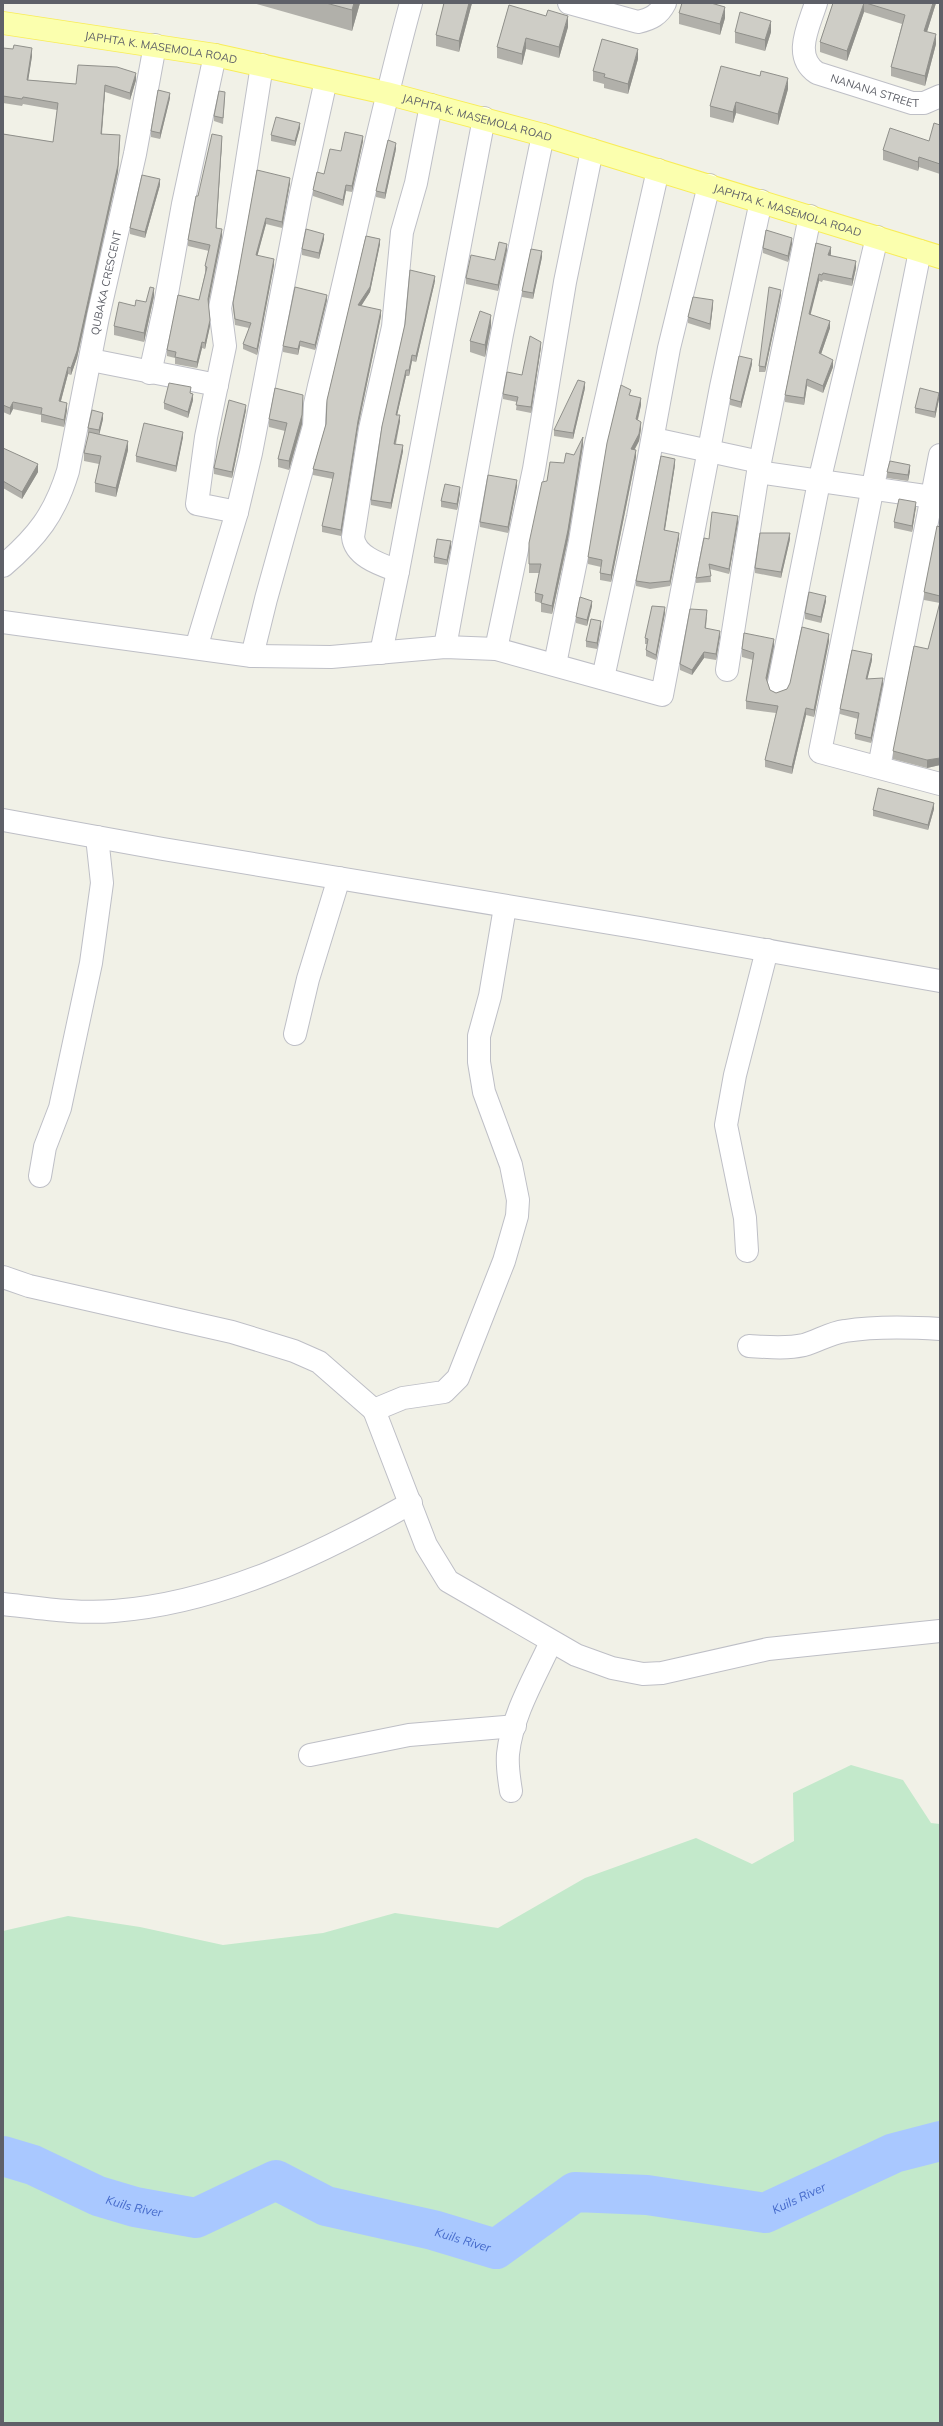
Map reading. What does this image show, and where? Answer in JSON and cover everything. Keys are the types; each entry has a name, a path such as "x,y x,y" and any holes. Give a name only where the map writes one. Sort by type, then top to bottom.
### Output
{"main road":[{"name":"JAPHTA K. MASEMOLA ROAD","path":"3,23 215,55 386,93 543,135 930,254"}],"street":[{"path":"252,656 266,599 314,426 316,398 346,278 386,93 411,3"},
{"path":"569,3 638,22 649,20 657,14 665,3"},
{"name":"NANANA STREET","path":"816,3 803,46 804,58 810,68 817,73 912,103 924,103 940,96"},
{"name":"QUBAKA CRESCENT","path":"3,566 18,553 49,519 61,496 68,472 91,360 98,317 135,154 155,45"},
{"path":"150,373 183,204 215,55"},
{"path":"237,512 197,504 200,470 225,346 220,321 220,308 238,224 262,65"},
{"path":"196,648 237,512 251,453 300,198 326,80"},
{"path":"398,572 362,553 354,545 353,537 370,428 393,327 402,232 416,182 432,105"},
{"path":"381,653 398,572 484,118"},
{"path":"445,647 502,334 543,135"},
{"path":"496,649 534,469 564,282 592,150"},
{"path":"555,664 580,541 594,448 658,170"},
{"path":"603,678 654,439 669,348 708,185"},
{"path":"3,622 252,656 331,657 445,647 496,649 555,664 662,695 708,452 760,201"},
{"path":"727,670 759,467 810,216"},
{"path":"778,688 819,482 877,237"},
{"path":"930,254 872,489 820,752 940,784"},
{"path":"91,360 216,385"},
{"path":"654,439 819,482 872,489 935,492"},
{"path":"879,767 935,492 940,454"},
{"path":"3,820 505,907 767,950 940,981"},
{"path":"40,1176 45,1147 60,1108 91,963 102,883 98,837"},
{"path":"295,1034 308,979 339,878"},
{"path":"374,1410 403,1398 444,1392 458,1378 504,1261 517,1216 518,1200 511,1165 484,1092 479,1062 479,1036 490,996 505,907"},
{"path":"747,1251 745,1218 726,1125 735,1075 767,950"},
{"path":"3,1277 29,1286 232,1332 294,1351 319,1362 374,1410 426,1545 448,1581 551,1642 576,1655 612,1668 643,1674 662,1673 768,1649 940,1631"},
{"path":"749,1346 775,1348 805,1345 828,1334 845,1331 900,1327 940,1329"},
{"path":"3,1604 77,1612 115,1611 162,1605 228,1587 281,1568 347,1539 411,1503"},
{"path":"511,1791 508,1755 515,1726 525,1699 551,1642"},
{"path":"310,1755 409,1735 515,1726"}],"green space":[{"path":"851,1765 903,1780 931,1823 940,1824 940,2423 3,2423 3,1931 68,1916 140,1927 223,1945 323,1933 395,1913 498,1928 585,1878 696,1838 752,1864 794,1841 793,1793"}],"building":[{"path":"326,3 354,3 352,10"},
{"path":"444,3 469,3 459,41 436,35"},
{"path":"682,3 711,3 725,7 720,24 679,13"},
{"path":"833,3 864,3 847,51 820,42"},
{"path":"866,3 933,3 924,31 936,34 925,76 891,67 905,15"},
{"path":"509,5 546,16 548,10 568,16 559,47 526,38 522,54 497,47"},
{"path":"740,12 771,21 765,40 735,32"},
{"path":"602,39 638,49 628,84 604,77 605,74 593,71"},
{"path":"14,45 32,48 27,80 76,84 78,65 117,67 136,73 130,93 105,85 101,134 120,135 118,165 77,351 71,368 68,367 59,401 67,403 64,420 41,414 42,408 13,402 10,408 3,405 3,134 53,142 58,103 23,97 22,99 3,96 3,48 13,49"},
{"path":"721,66 760,76 761,71 788,78 778,114 736,102 733,112 710,106"},
{"path":"158,90 170,93 160,133 151,131"},
{"path":"219,91 225,92 223,118 214,116"},
{"path":"276,117 300,123 295,141 271,135"},
{"path":"934,123 940,125 940,164 919,157 918,162 883,150 890,128 929,141"},
{"path":"345,132 363,136 352,186 346,185 343,200 313,190 317,172 324,174 330,149 341,151"},
{"path":"212,134 222,136 216,228 222,229 208,299 210,320 205,343 202,342 197,362 175,357 176,352 167,350 178,295 199,300 207,267 205,266 210,245 188,240 196,196 198,196"},
{"path":"388,140 396,143 385,193 376,191"},
{"path":"257,170 290,178 282,222 266,218 256,255 274,259 257,349 243,344 251,323 235,319 233,303"},
{"path":"142,175 160,179 145,232 130,228"},
{"path":"306,229 324,234 319,253 302,249"},
{"path":"766,230 792,238 788,256 763,248"},
{"path":"366,236 380,239 370,287 358,305 381,310 358,421 341,530 322,526 334,473 313,469 326,424 327,400"},
{"path":"499,242 507,244 498,285 466,278 471,255 495,260"},
{"path":"816,243 831,247 828,255 856,261 852,279 823,273 822,275 819,274 809,314 830,321 819,353 833,360 823,386 807,379 804,398 785,395"},
{"path":"531,249 542,251 533,293 522,291"},
{"path":"410,270 435,276 416,356 412,355 409,370 406,370 396,415 400,415 394,444 403,445 391,503 371,500 382,426 405,324"},
{"path":"150,287 154,288 144,333 114,326 119,302 135,306 136,300 146,302"},
{"path":"295,287 327,295 315,345 300,341 298,349 283,346"},
{"path":"769,287 781,290 765,367 759,366"},
{"path":"693,297 713,300 710,324 688,317"},
{"path":"480,311 491,315 485,345 470,341"},
{"path":"530,336 541,342 531,407 516,405 518,397 503,394 507,372 522,375"},
{"path":"739,356 752,359 741,402 730,399"},
{"path":"578,380 585,382 573,433 554,430"},
{"path":"169,383 191,387 190,393 193,394 188,412 164,403"},
{"path":"621,385 631,390 629,395 641,398 636,419 641,422 639,434 631,449 636,450 611,575 600,573 602,560 588,557 607,443"},
{"path":"275,388 303,395 302,415 289,461 278,459 287,423 269,419"},
{"path":"920,388 939,393 935,412 915,408"},
{"path":"229,400 246,405 232,472 214,468"},
{"path":"92,410 103,413 99,430 88,428"},
{"path":"144,423 183,432 176,466 136,456"},
{"path":"89,432 128,441 116,488 95,483 101,456 84,453"},
{"path":"583,437 568,530 552,606 541,603 543,595 535,593 541,564 529,564 529,543 542,482 547,481 550,462 564,463 566,453 574,455"},
{"path":"3,448 38,464 22,492 3,481"},
{"path":"661,456 675,459 664,530 679,533 670,581 650,583 636,581"},
{"path":"890,461 910,465 908,475 887,472"},
{"path":"488,475 517,480 508,527 480,522"},
{"path":"445,484 460,487 457,504 441,501"},
{"path":"899,499 916,502 912,526 894,522"},
{"path":"712,512 738,516 729,569 709,564 711,576 696,578 704,538 709,539"},
{"path":"937,526 940,527 940,596 924,592"},
{"path":"760,533 790,533 781,572 755,568"},
{"path":"437,539 451,541 447,560 434,557"},
{"path":"809,592 826,596 821,617 805,613"},
{"path":"580,597 592,601 587,620 576,617"},
{"path":"940,602 940,758 927,760 893,751 914,646 928,649"},
{"path":"652,606 665,607 656,655 646,650 648,639 645,638"},
{"path":"690,609 707,610 705,628 720,631 716,654 704,652 692,670 680,664"},
{"path":"591,619 601,621 597,643 586,641"},
{"path":"802,627 829,634 814,710 806,708 792,767 765,760 778,706 746,701 754,653 742,649 744,633 774,639 766,678 770,690 776,693 787,689 790,683"},
{"path":"852,650 872,654 866,679 883,678 871,738 855,734 859,713 840,709"},
{"path":"878,788 934,803 928,825 873,810"}],"waterway":[{"name":"Kuils River","path":"3,2156 33,2165 98,2196 135,2207 196,2218 276,2180 326,2206 433,2230 496,2249 575,2192 647,2195 765,2213 894,2153 940,2141"}]}
